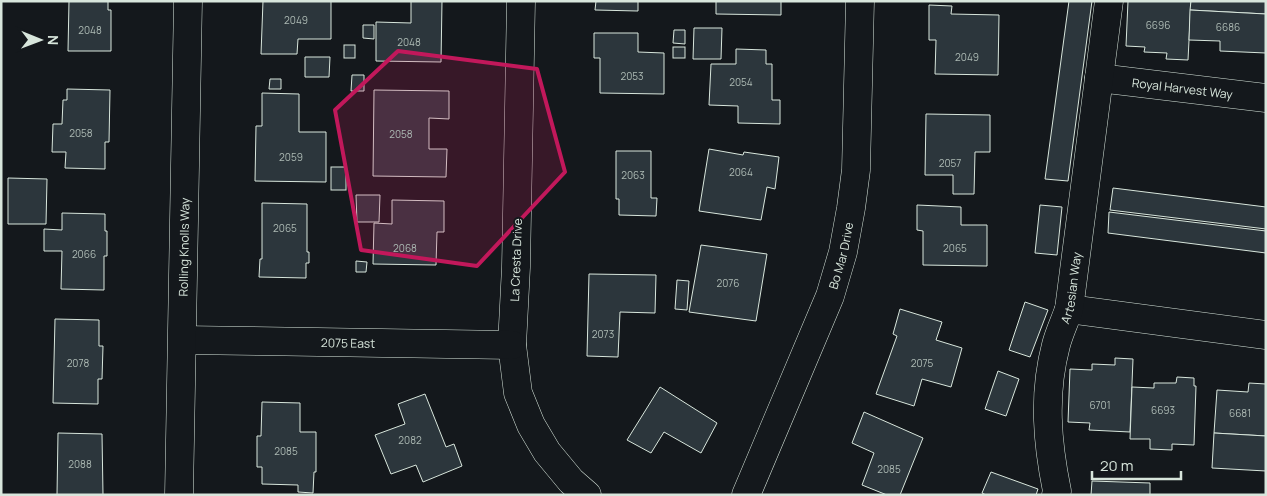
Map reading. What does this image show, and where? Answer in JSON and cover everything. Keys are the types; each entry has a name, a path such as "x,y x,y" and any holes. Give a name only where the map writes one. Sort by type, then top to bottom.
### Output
{"street":[{"name":"Rolling Knolls Way","path":"179,495 188,1"},
{"name":"La Cresta Drive","path":"521,1 516,267 512,345 518,393 531,425 547,452 571,481 587,495"},
{"name":"Bo Mar Drive","path":"746,495 830,296 843,252 856,170 860,1"},
{"name":"Artesian Way","path":"1056,495 1047,423 1048,387 1056,345 1069,309 1109,1"},
{"name":"Royal Harvest Way","path":"1099,78 1266,98"},
{"path":"1069,309 1266,335"},
{"name":"2075 East","path":"183,340 512,345"}],"highlighted area":[{"path":"398,51 537,69 565,172 477,266 361,250 335,110"}],"building":[{"path":"69,1 108,1 108,10 111,10 111,51 68,51"},
{"path":"263,1 331,1 331,39 298,39 297,54 261,54"},
{"path":"411,1 442,1 441,62 376,61 376,22 411,23"},
{"path":"596,1 638,1 638,11 595,10"},
{"path":"716,1 781,1 781,15 716,14"},
{"path":"1069,1 1092,1 1068,181 1045,179"},
{"path":"1128,1 1191,1 1188,60 1166,59 1167,53 1144,52 1145,47 1126,46"},
{"path":"1191,1 1266,1 1266,14 1190,10"},
{"path":"929,5 952,6 951,14 999,15 998,75 935,74 936,40 929,40"},
{"path":"1190,10 1266,14 1266,53 1220,51 1220,41 1189,40"},
{"path":"363,25 374,25 374,39 363,38"},
{"path":"694,28 722,28 721,59 693,59"},
{"path":"674,30 685,30 685,44 673,43"},
{"path":"594,33 638,33 638,52 664,53 664,94 600,93 600,58 594,58"},
{"path":"344,45 355,45 355,58 344,58"},
{"path":"673,47 685,47 685,58 673,58"},
{"path":"736,49 766,50 766,64 772,64 772,100 780,100 780,124 738,123 738,106 709,105 711,64 736,64"},
{"path":"305,57 330,57 329,77 305,77"},
{"path":"352,75 364,75 364,91 351,91"},
{"path":"270,79 281,79 281,89 269,89"},
{"path":"67,89 110,90 109,142 105,142 105,169 65,168 66,152 52,152 53,124 62,124 63,100 67,100"},
{"path":"374,90 449,91 449,119 429,118 429,149 447,149 446,177 373,176"},
{"path":"262,93 299,94 299,132 326,132 326,182 255,181 256,126 262,126"},
{"path":"926,114 990,115 990,152 975,152 974,194 953,194 953,175 925,175"},
{"path":"709,149 743,155 744,152 779,157 775,189 767,187 761,220 699,211"},
{"path":"616,151 651,151 651,198 657,198 656,216 619,215 619,199 616,199"},
{"path":"331,167 346,167 346,190 331,190"},
{"path":"8,178 47,179 46,224 8,224"},
{"path":"1113,188 1266,207 1266,229 1110,210"},
{"path":"356,195 380,195 379,222 357,222"},
{"path":"392,200 444,201 444,232 437,232 436,265 373,264 374,223 392,224"},
{"path":"262,203 307,204 307,252 309,252 309,263 306,263 306,278 259,277 260,259 262,259"},
{"path":"917,205 961,207 961,225 987,225 987,266 923,265 923,231 917,230"},
{"path":"1040,205 1062,207 1057,255 1035,253"},
{"path":"1109,212 1266,231 1266,253 1108,233"},
{"path":"62,213 105,214 107,256 104,256 104,290 61,289 62,251 44,251 44,229 62,230"},
{"path":"701,245 767,254 756,321 689,312"},
{"path":"356,261 367,262 366,272 356,272"},
{"path":"589,274 656,275 655,313 620,312 618,357 587,356"},
{"path":"677,280 689,281 687,310 675,309"},
{"path":"1025,302 1048,310 1030,357 1009,350"},
{"path":"900,309 942,322 936,340 962,348 951,387 922,379 914,406 876,394 897,336 893,334"},
{"path":"55,319 99,320 99,346 103,346 102,379 98,379 98,404 53,403"},
{"path":"1115,358 1133,359 1130,432 1089,430 1090,423 1068,422 1070,369 1092,370 1092,364 1115,365"},
{"path":"998,371 1019,379 1006,416 985,409"},
{"path":"1177,377 1194,378 1194,386 1196,386 1194,445 1172,444 1172,450 1150,449 1150,439 1130,439 1132,387 1154,388 1154,383 1176,383"},
{"path":"1249,383 1266,384 1266,436 1214,433 1217,390 1248,392"},
{"path":"660,387 717,423 701,453 664,432 651,453 627,440"},
{"path":"425,394 446,447 454,444 462,466 423,482 416,465 391,474 375,435 405,424 398,404"},
{"path":"262,402 300,403 300,432 316,432 316,472 314,472 313,493 298,492 298,485 262,484 262,467 257,467 257,436 261,436"},
{"path":"864,412 923,438 900,495 887,495 862,485 874,453 852,443"},
{"path":"58,433 102,434 103,495 57,495"},
{"path":"1214,433 1266,436 1266,471 1212,468"},
{"path":"991,472 1038,489 1036,495 986,495 982,493"},
{"path":"1092,481 1150,483 1150,495 1091,495"}]}
